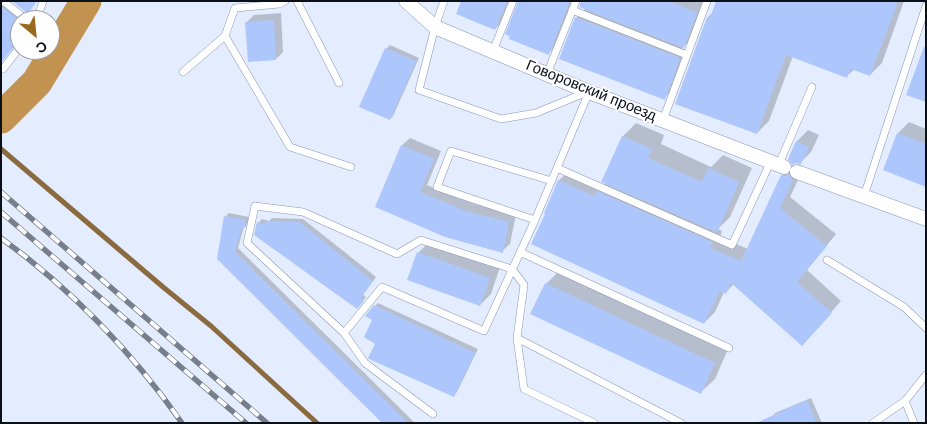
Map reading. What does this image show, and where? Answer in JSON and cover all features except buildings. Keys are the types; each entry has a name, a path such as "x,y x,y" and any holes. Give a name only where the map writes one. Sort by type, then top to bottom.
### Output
{"street":[{"name":"Говоровский проезд","path":"406,1 435,27 589,92 926,219"}],"lane":[{"path":"3,1 14,10"},
{"path":"183,72 224,36 235,8 280,4 286,1"},
{"path":"297,1 339,82"},
{"path":"444,1 435,27 419,90 501,119 536,113 589,92"},
{"path":"493,51 513,1"},
{"path":"547,74 576,1"},
{"path":"663,120 708,1"},
{"path":"864,196 926,6"},
{"path":"572,10 687,55"},
{"path":"224,36 290,147 351,168"},
{"path":"2,70 10,60"},
{"path":"557,168 732,245 783,166 812,88"},
{"path":"344,333 382,287 484,331 535,220 589,92"},
{"path":"535,220 437,187 451,151 552,181"},
{"path":"433,414 365,363 344,333 247,243 255,206 303,212 398,254 421,240 512,270 524,285 517,338 524,389 594,423"},
{"path":"520,252 729,348"},
{"path":"827,260 904,307 926,328"},
{"path":"517,338 681,423"},
{"path":"873,423 905,401 926,375"},
{"path":"905,401 914,423"}],"waterway":[{"path":"1,118 37,82 86,1"},
{"path":"1,149 211,326 317,423"}],"railway":[{"path":"1,192 267,423"},
{"path":"1,212 246,423"},
{"path":"1,238 52,278 99,323 142,371 182,423"}]}
